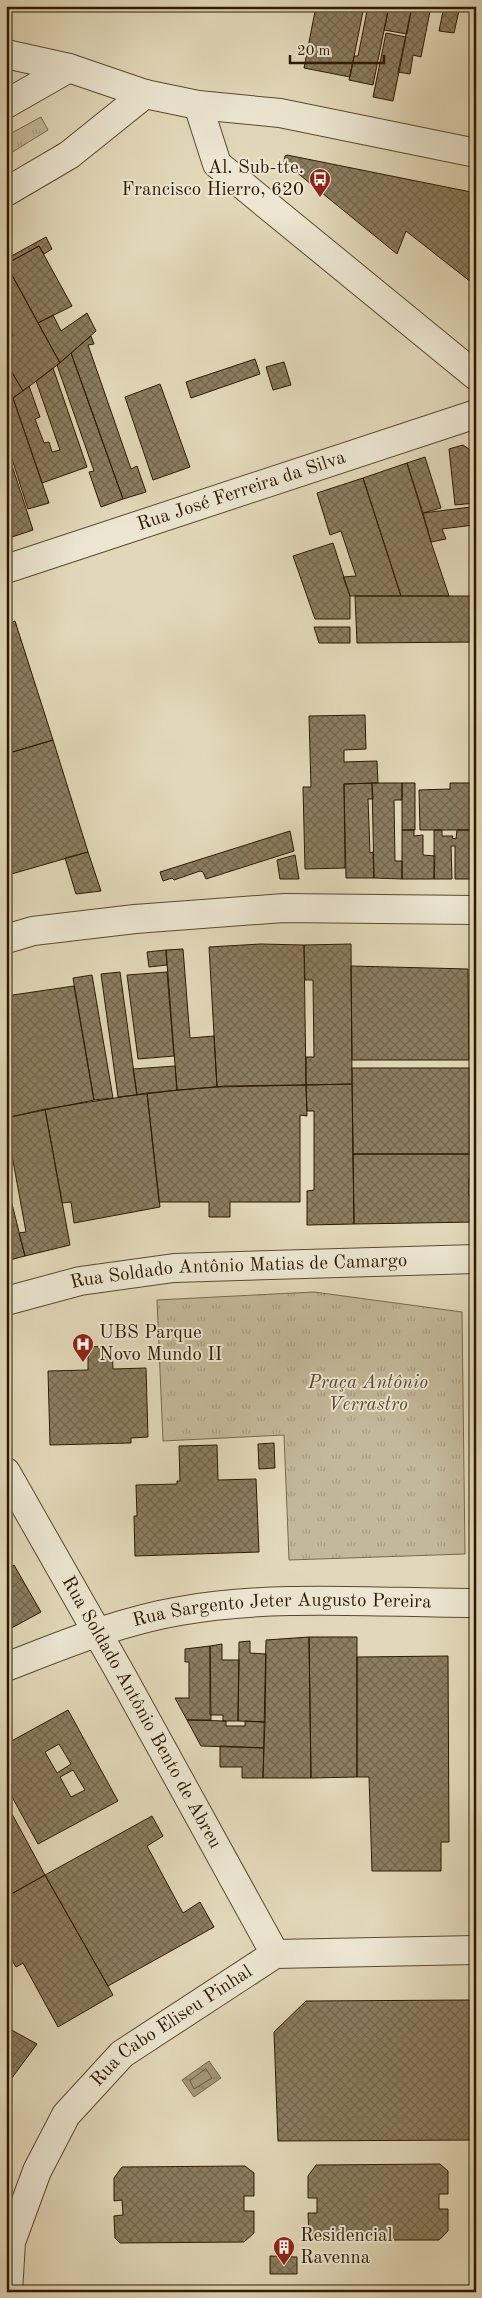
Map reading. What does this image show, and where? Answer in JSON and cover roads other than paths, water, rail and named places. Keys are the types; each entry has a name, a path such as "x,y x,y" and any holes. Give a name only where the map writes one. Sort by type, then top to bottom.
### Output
{"street":[{"path":"6,54 69,68 144,94 198,105 280,113 476,153"},
{"path":"6,104 69,68"},
{"path":"6,192 69,154 144,94"},
{"path":"198,105 217,164 476,376"},
{"name":"Rua José Ferreira da Silva","path":"6,569 476,414"},
{"path":"6,938 33,931 135,919 284,908 476,910"},
{"name":"Rua Soldado Antônio Matias de Camargo","path":"6,1300 80,1281 174,1268 476,1259"},
{"name":"Rua Soldado Antônio Bento de Abreu","path":"6,1472 98,1632 275,1954"},
{"name":"Rua Sargento Jeter Augusto Pereira","path":"6,1666 98,1632 179,1611 258,1602 476,1603"},
{"path":"275,1954 476,1950"},
{"name":"Rua Cabo Eliseu Pinhal","path":"8,2292 12,2242 36,2171 66,2115 122,2054 275,1954"}],"water":[{"path":"209,2061 221,2078 194,2097 182,2080"}],"place":[{"name":"Al. Sub-tte. Francisco Hierro, 620","path":"320,198"},
{"name":"UBS Parque Novo Mundo II","path":"83,1363"},
{"name":"Residencial Ravenna","path":"284,2266"}],"park label":[{"name":"Praça Antônio Verrastro","path":"368,1394"}]}
